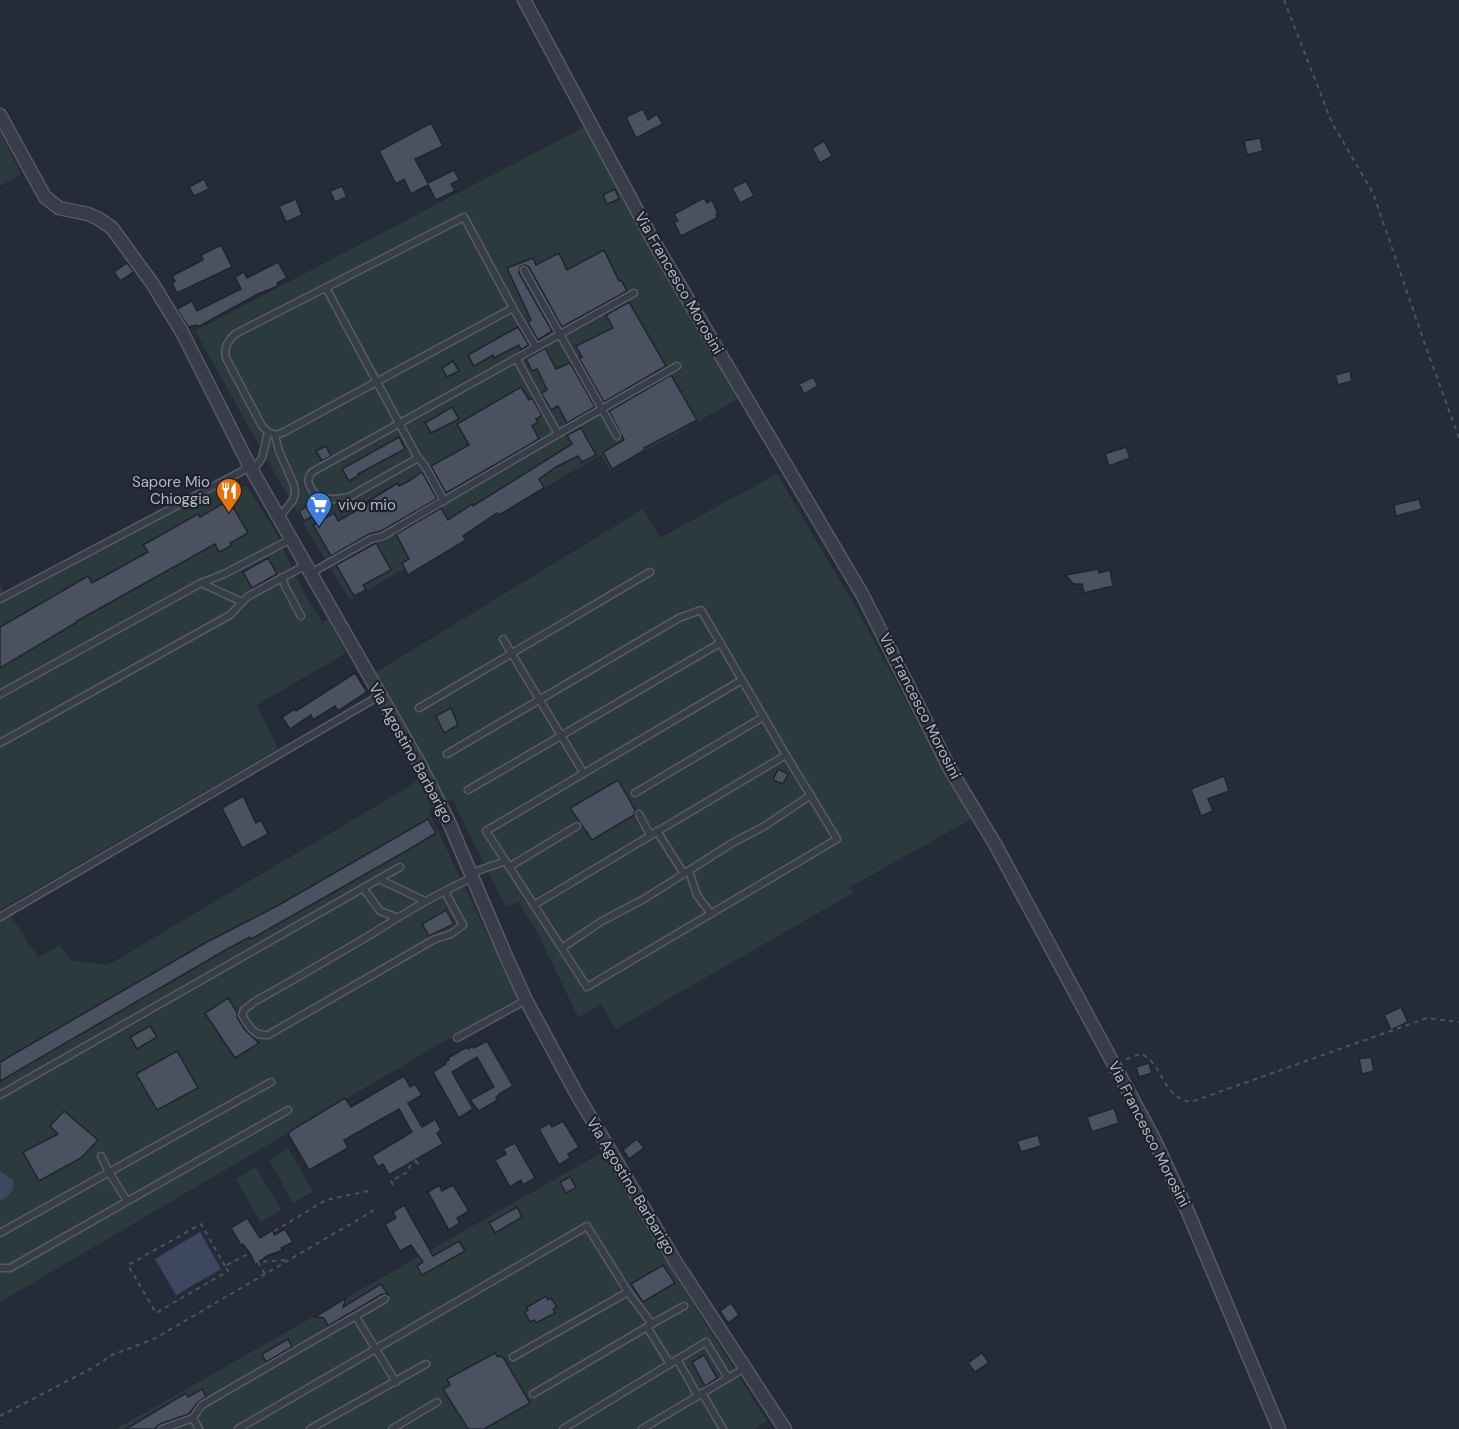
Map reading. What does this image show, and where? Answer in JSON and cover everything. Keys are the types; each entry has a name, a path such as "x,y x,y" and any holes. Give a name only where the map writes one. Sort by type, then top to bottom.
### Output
{"street":[{"name":"Via Francesco Morosini","path":"525,0 654,242 862,594 950,769 1000,853 1153,1137 1187,1210 1279,1429"},
{"name":"Via Agostino Barbarigo","path":"0,115 45,197 58,208 88,214 112,228 152,283 182,332 251,469 379,696 418,760 448,820 526,1000 574,1091 675,1261 784,1429"}],"lane":[{"path":"513,308 276,435 268,432 262,426 224,350 227,341 235,334 464,217 536,347"},
{"path":"525,270 617,436"},
{"path":"326,288 399,424 444,501"},
{"path":"418,458 349,497 339,500 321,498 308,484 312,472 634,293"},
{"path":"516,358 558,434"},
{"path":"0,743 230,615 242,602 282,577 308,569 371,539 383,536 677,366"},
{"path":"0,597 251,469 262,458 268,432"},
{"path":"276,435 279,451 294,485 295,494 279,518"},
{"path":"0,694 201,583 224,574 291,539"},
{"path":"419,708 650,573"},
{"path":"282,577 301,616"},
{"path":"201,583 242,602"},
{"path":"447,754 679,618 701,610 837,839 587,987 486,831 742,680"},
{"path":"503,639 583,772"},
{"path":"468,790 720,643"},
{"path":"0,917 379,696"},
{"path":"635,793 763,717"},
{"path":"534,905 786,755"},
{"path":"562,948 602,921 644,899 734,842 763,827 811,795"},
{"path":"639,814 650,835"},
{"path":"445,892 464,925 451,934 435,939 268,1035 259,1036 253,1032 242,1015 244,1010 396,917 472,876 507,864 577,826"},
{"path":"657,831 687,872 697,895 711,914"},
{"path":"0,1095 400,867"},
{"path":"379,879 425,901"},
{"path":"363,888 380,911 396,917"},
{"path":"457,1038 526,1000"},
{"path":"0,1233 271,1082"},
{"path":"0,1267 10,1268 288,1110"},
{"path":"101,1156 127,1201"},
{"path":"238,1429 587,1226 650,1326 670,1364"},
{"path":"513,1358 628,1292"},
{"path":"162,1429 193,1418 202,1405 386,1299"},
{"path":"533,1394 684,1306"},
{"path":"356,1317 396,1382"},
{"path":"563,1429 706,1342 728,1378"},
{"path":"677,1359 723,1429"},
{"path":"310,1429 426,1365"},
{"path":"642,1429 745,1368"},
{"path":"392,1429 437,1402"},
{"path":"193,1418 199,1429"}],"path":[{"path":"1284,0 1332,123 1373,193 1459,438"},
{"path":"1114,1065 1133,1055 1147,1056 1172,1092 1184,1101 1191,1102 1427,1017 1459,1022"},
{"path":"393,1185 391,1181 408,1172 410,1165 416,1160 420,1168"},
{"path":"225,1266 274,1239 271,1233 326,1200 368,1191"},
{"path":"0,1416 94,1367 112,1355 154,1339 376,1209"},
{"path":"201,1224 225,1266 228,1271 156,1313 128,1265 201,1224"},
{"path":"252,1252 265,1274"},
{"path":"258,1262 289,1260"}],"shaded area":[{"path":"586,126 738,399 610,471 601,455 350,600 296,511 195,331"},
{"path":"0,132 21,174 0,186"},
{"path":"777,474 855,606 953,789 973,818 850,887 853,893 616,1029 601,1004 578,1017 539,936 519,902 506,907 452,799 446,802 373,674 643,509 660,538"},
{"path":"228,484 233,492 246,485 274,529 305,595 322,622 328,619 346,653 257,705 278,749 0,910 0,583 7,598 213,488"},
{"path":"418,778 433,806 428,810 518,998 0,1302 0,922 11,916 38,957 60,945 72,961 108,965 412,785"},
{"path":"288,1148 313,1192 293,1203 269,1160"},
{"path":"601,1153 767,1421 754,1429 116,1429"},
{"path":"256,1167 281,1210 261,1222 236,1179"}],"water":[{"path":"0,1171 13,1180 13,1188 7,1197 0,1201"},
{"path":"200,1232 221,1269 176,1295 155,1259"}],"building":[{"path":"643,109 648,120 657,114 663,124 636,138 626,117"},
{"path":"431,123 443,146 415,159 428,183 454,170 459,180 451,184 455,191 436,200 428,185 411,194 404,179 396,184 379,151"},
{"path":"1260,138 1263,151 1247,155 1244,141"},
{"path":"824,141 832,156 820,163 812,148"},
{"path":"204,179 209,189 194,196 189,187"},
{"path":"746,181 754,196 740,203 732,188"},
{"path":"342,186 347,197 335,202 330,191"},
{"path":"615,189 619,199 607,204 603,195"},
{"path":"704,198 707,203 712,200 718,214 717,218 681,236 674,222 678,221 674,214"},
{"path":"296,199 302,215 286,222 279,206"},
{"path":"221,245 232,267 177,293 172,283 175,281 172,276 203,260 201,255"},
{"path":"604,250 619,281 621,280 627,291 562,327 529,267 525,265 520,267 519,273 552,331 538,340 528,322 531,320 507,268 533,258 536,265 559,253 567,270"},
{"path":"278,262 287,278 277,283 278,286 258,294 198,327 197,325 188,327 177,309 192,301 197,311 241,289 235,277 244,272 247,278"},
{"path":"127,263 134,272 120,281 114,272"},
{"path":"629,302 666,366 604,402 579,358 582,357 576,346 613,328 606,315"},
{"path":"518,327 529,345 521,350 519,345 494,358 493,355 474,366 468,355"},
{"path":"545,348 556,369 570,363 595,407 567,423 558,406 551,410 541,393 547,390 537,369 532,371 526,359"},
{"path":"453,361 459,371 447,377 442,368"},
{"path":"1350,371 1352,381 1338,385 1335,375"},
{"path":"671,375 697,420 644,448 645,450 612,469 603,452 624,440 609,411"},
{"path":"813,377 818,386 804,394 799,384"},
{"path":"521,387 529,400 532,398 542,415 532,426 539,439 446,493 431,466 469,445 457,424"},
{"path":"452,407 459,419 431,433 425,423"},
{"path":"581,428 596,455 582,462 578,456 556,467 539,479 544,488 499,515 497,513 463,536 466,540 408,575 402,563 409,559 396,534 441,508 448,520 472,504 473,506 572,444 567,435"},
{"path":"399,437 405,449 349,481 342,469"},
{"path":"326,446 331,456 322,461 316,451"},
{"path":"1126,447 1130,458 1109,466 1105,454"},
{"path":"422,472 437,499 331,556 313,525 334,513 338,521 398,483 399,486"},
{"path":"1419,499 1422,509 1396,516 1394,505"},
{"path":"229,500 248,533 230,543 231,546 219,552 215,544 77,621 0,668 0,627 88,576 92,583 148,552 143,545 198,514 200,517"},
{"path":"312,503 318,513 304,521 299,511"},
{"path":"376,543 391,570 363,585 366,590 354,596 336,565"},
{"path":"268,558 277,574 252,588 243,572"},
{"path":"1098,569 1099,573 1110,570 1113,586 1084,593 1082,584 1073,584 1066,575"},
{"path":"355,673 367,692 338,711 335,706 313,720 311,715 290,729 282,717 295,709 296,711"},
{"path":"451,708 458,725 444,733 436,716"},
{"path":"778,769 788,774 783,784 773,780"},
{"path":"1224,776 1229,791 1208,799 1213,811 1201,816 1191,789"},
{"path":"618,780 635,810 634,815 592,840 570,808"},
{"path":"243,796 256,823 261,820 268,834 242,848 222,808"},
{"path":"428,819 436,833 251,939 250,937 229,948 0,1081 0,1062 207,942 277,906"},
{"path":"446,910 454,924 429,936 422,924"},
{"path":"228,998 245,1030 259,1043 235,1058 205,1013"},
{"path":"1401,1007 1408,1022 1391,1030 1384,1015"},
{"path":"150,1026 157,1037 137,1049 130,1037"},
{"path":"487,1041 513,1086 499,1094 496,1098 498,1100 479,1111 470,1100 494,1087 477,1057 452,1072 473,1109 459,1118 433,1072 446,1064 448,1058 467,1047 468,1049 473,1046 474,1048"},
{"path":"177,1051 198,1088 157,1110 136,1074"},
{"path":"1371,1057 1374,1071 1362,1074 1359,1059"},
{"path":"1149,1063 1152,1073 1139,1077 1136,1067"},
{"path":"404,1076 410,1087 415,1084 422,1095 408,1103 422,1127 435,1119 441,1130 437,1133 443,1144 389,1175 383,1164 378,1167 372,1156 412,1132 399,1109 344,1140 348,1148 309,1170 288,1134 292,1130 345,1098 351,1107"},
{"path":"1114,1108 1119,1123 1092,1132 1087,1117"},
{"path":"64,1111 98,1140 81,1158 39,1181 23,1152 58,1134 50,1126"},
{"path":"563,1121 579,1147 568,1154 570,1158 559,1165 539,1129 550,1123 552,1127"},
{"path":"1038,1135 1041,1146 1021,1152 1017,1141"},
{"path":"637,1139 644,1148 629,1159 623,1150"},
{"path":"515,1143 535,1178 523,1185 521,1180 510,1187 495,1160 506,1154 503,1149"},
{"path":"570,1177 576,1188 566,1193 560,1182"},
{"path":"439,1185 442,1191 453,1185 469,1211 457,1218 460,1223 449,1230 428,1192"},
{"path":"404,1205 433,1256 459,1241 465,1251 422,1275 417,1266 423,1262 411,1245 400,1251 385,1224 396,1218 393,1212"},
{"path":"517,1207 522,1217 495,1233 489,1223"},
{"path":"247,1218 260,1238 273,1230 274,1235 285,1229 293,1242 255,1265 251,1255 243,1244 241,1245 231,1228"},
{"path":"663,1265 675,1283 643,1302 631,1284"},
{"path":"381,1284 388,1295 382,1294 328,1326 324,1318 315,1317 346,1298 343,1307"},
{"path":"546,1296 548,1300 551,1298 557,1307 553,1309 555,1313 536,1323 534,1320 530,1322 525,1312 528,1310 527,1307"},
{"path":"731,1303 739,1315 728,1323 720,1311"},
{"path":"288,1339 292,1347 266,1362 262,1354"},
{"path":"495,1353 503,1357 530,1403 484,1429 468,1429 443,1389 450,1385 447,1379"},
{"path":"982,1353 989,1363 975,1372 968,1363"},
{"path":"704,1355 717,1378 705,1386 692,1362"},
{"path":"202,1389 206,1397 198,1402 189,1414 160,1424 154,1429 126,1429 186,1393 188,1397"}],"place":[{"name":"Sapore Mio Chioggia","path":"229,514"},
{"name":"vivo mio","path":"319,528"}]}
